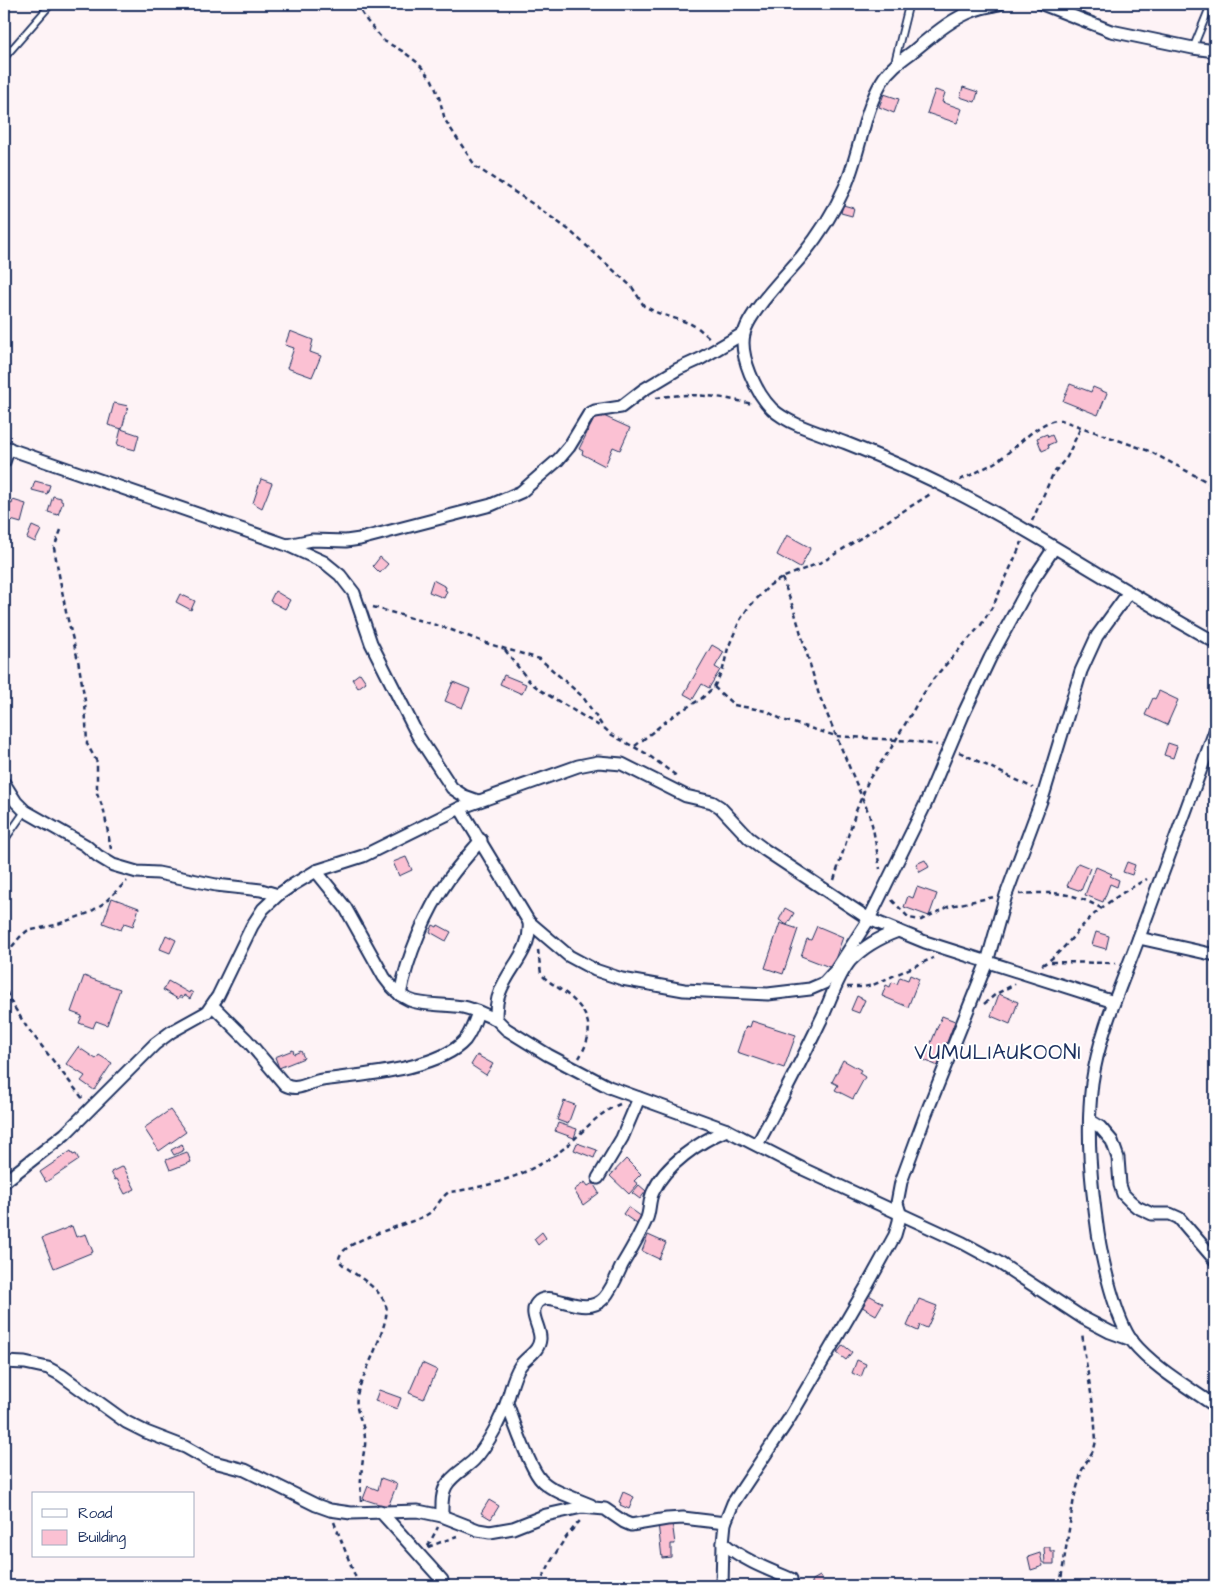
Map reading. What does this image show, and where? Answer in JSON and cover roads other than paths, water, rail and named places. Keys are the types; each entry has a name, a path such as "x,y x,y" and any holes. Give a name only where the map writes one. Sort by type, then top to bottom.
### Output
{"street":[{"path":"999,4 974,10 948,23 894,66 882,79 876,92 850,176 838,203 803,255 754,314 744,333 747,366 760,394 772,409 800,425 899,465 944,486 1027,532 1215,642"},
{"path":"1042,4 1111,31 1215,51"},
{"path":"287,545 312,540 346,541 360,539 450,517 505,500 521,492 558,460 569,448 590,414 595,411 621,407 643,390 671,373 744,333"},
{"path":"4,462 6,448 287,545 330,566 354,593 371,643 418,736 452,788 464,796 478,801"},
{"path":"460,808 481,840 530,927 569,956 595,970 622,979 684,990 768,994 810,989 824,983 836,970 869,919 925,806 949,748 994,650 1032,581 1054,548"},
{"path":"722,1586 725,1523 733,1503 789,1419 895,1235 900,1213 897,1203 901,1182 987,962 1006,895 1044,793 1081,671 1098,636 1129,592"},
{"path":"1215,731 1114,1002 1092,1082 1090,1121 1092,1189 1101,1252 1114,1298 1132,1340 1150,1358 1176,1379 1215,1406"},
{"path":"4,1182 65,1134 155,1044 171,1032 200,1017 212,1006 252,926 263,909 278,895 316,871 363,856 460,808 578,766 598,762 622,764 686,796 712,802 720,807 749,838 869,919 951,950 1114,1002"},
{"path":"4,783 16,802 25,811 85,845 113,865 137,872 158,873 216,885 261,890 278,895"},
{"path":"400,995 408,962 435,902 450,878 481,840"},
{"path":"316,871 345,907 384,977 400,995 409,1001 422,1005 464,1008 496,1019 506,1029 572,1069 609,1087 638,1100 727,1130 803,1170 963,1243 998,1262 1083,1318 1110,1332 1132,1340"},
{"path":"496,1019 496,1005 500,991 522,953 530,927"},
{"path":"757,1145 849,963 869,944 898,931"},
{"path":"1139,938 1215,955"},
{"path":"212,1006 231,1023 285,1085 290,1088 298,1088 321,1080 371,1075 430,1060 465,1040 478,1012"},
{"path":"598,1178 622,1138 638,1100"},
{"path":"1090,1121 1100,1127 1112,1141 1118,1158 1120,1185 1123,1194 1137,1207 1152,1214 1170,1214 1179,1218 1215,1260"},
{"path":"442,1516 442,1501 446,1486 474,1460 485,1446 507,1403 519,1367 534,1353 541,1338 534,1313 536,1303 541,1299 549,1299 585,1307 598,1304 612,1287 640,1232 647,1217 652,1193 657,1185 695,1147 727,1130"},
{"path":"4,1362 25,1363 48,1368 61,1375 126,1422 185,1447 210,1461 245,1470 330,1510 361,1513 418,1511 442,1516 478,1530 490,1532 513,1528 546,1514 582,1506 604,1509 632,1525 683,1518 725,1523"},
{"path":"507,1403 525,1450 539,1478 551,1487 595,1507"},
{"path":"380,1511 425,1552 442,1580"},
{"path":"723,1543 743,1557 791,1579"}],"lane":[{"path":"4,58 51,4"},
{"path":"894,66 909,4"},
{"path":"1193,48 1211,4"},
{"path":"4,841 25,811"}],"district":[{"name":"VUMULIAUKOONI","path":"998,1052"}]}
